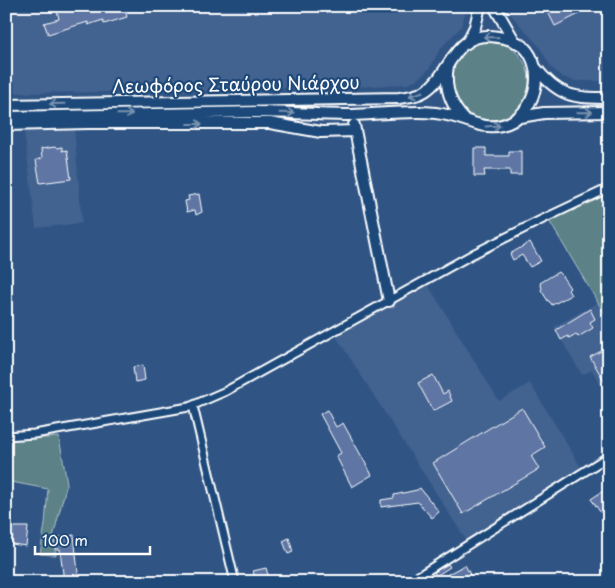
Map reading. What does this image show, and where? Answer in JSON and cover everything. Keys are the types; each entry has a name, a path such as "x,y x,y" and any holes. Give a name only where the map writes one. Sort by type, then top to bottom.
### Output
{"main road":[{"path":"467,43 475,27 480,6"},
{"path":"494,6 515,42 527,52 534,66 548,81 568,95 583,99 609,98"},
{"path":"467,43 486,36 515,42"},
{"name":"Λεωφόρος Σταύρου Νιάρχου","path":"6,105 399,98 418,94 426,90 437,81 455,52 467,43"},
{"path":"450,61 446,84 448,94 457,112 465,120"},
{"path":"520,117 528,108 533,98 536,78 534,66"},
{"name":"Λεωφόρος Σταύρου Νιάρχου","path":"6,117 258,112 352,115 425,112 445,114 480,126 492,127 509,123 520,117 544,113 609,112"},
{"path":"352,115 389,301"},
{"path":"6,125 270,123 322,132 355,131"}],"street":[{"path":"6,436 43,432 194,406 226,391 491,245 609,188"},
{"path":"194,406 235,582"},
{"path":"409,582 609,456"}],"shaded area":[{"path":"6,6 466,6 466,11 461,27 441,48 429,69 419,78 408,84 215,91 6,93"},
{"path":"507,6 609,6 609,81 574,81 561,76 551,67 539,46 511,15"},
{"path":"74,128 82,223 36,228 24,131"},
{"path":"427,283 499,401 530,383 582,469 466,540 334,333"},
{"path":"597,303 609,322 609,400 592,370 582,375 554,327"}],"green space":[{"path":"482,42 498,42 512,48 523,59 529,73 529,89 523,103 512,114 498,120 482,120 468,114 457,103 451,89 451,73 457,59 468,48"},
{"path":"609,191 609,321 548,219"},
{"path":"59,437 67,483 53,537 56,555 40,554 48,489 6,481 6,441"}],"building":[{"path":"72,6 83,6 84,10 98,6 124,6 127,17 104,24 103,20 88,25 88,22 48,34 44,23 59,19 57,10"},
{"path":"545,6 575,6 579,14 555,26"},
{"path":"62,147 62,151 67,150 71,179 40,183 36,160 42,158 41,149"},
{"path":"474,148 486,148 486,156 509,156 509,151 521,151 521,175 510,175 510,170 484,170 485,176 474,176"},
{"path":"199,194 202,212 196,215 195,210 187,212 185,201 189,200 188,196"},
{"path":"530,242 541,261 530,267 522,255 513,260 510,254"},
{"path":"558,272 570,288 568,290 571,295 552,305 541,290 540,283"},
{"path":"590,309 595,319 590,322 593,328 578,337 576,334 561,340 556,330"},
{"path":"609,347 609,389 590,357"},
{"path":"143,365 145,380 135,382 133,367"},
{"path":"433,375 443,394 448,391 452,401 433,411 418,383"},
{"path":"522,408 545,447 531,456 539,469 463,514 433,463"},
{"path":"327,410 336,427 343,423 372,475 352,487 336,456 341,453 320,414"},
{"path":"609,487 609,508 601,513 591,499"},
{"path":"420,488 439,512 432,518 418,502 381,507 381,500 394,498 394,495"},
{"path":"13,527 28,527 26,546 12,544"},
{"path":"74,535 79,582 64,582 60,549 55,549 55,538"},
{"path":"289,538 293,552 288,554 283,541"},
{"path":"448,564 450,567 436,576 434,572"},
{"path":"465,565 474,582 452,582 448,574"},
{"path":"266,568 270,582 256,582 253,571"}]}
